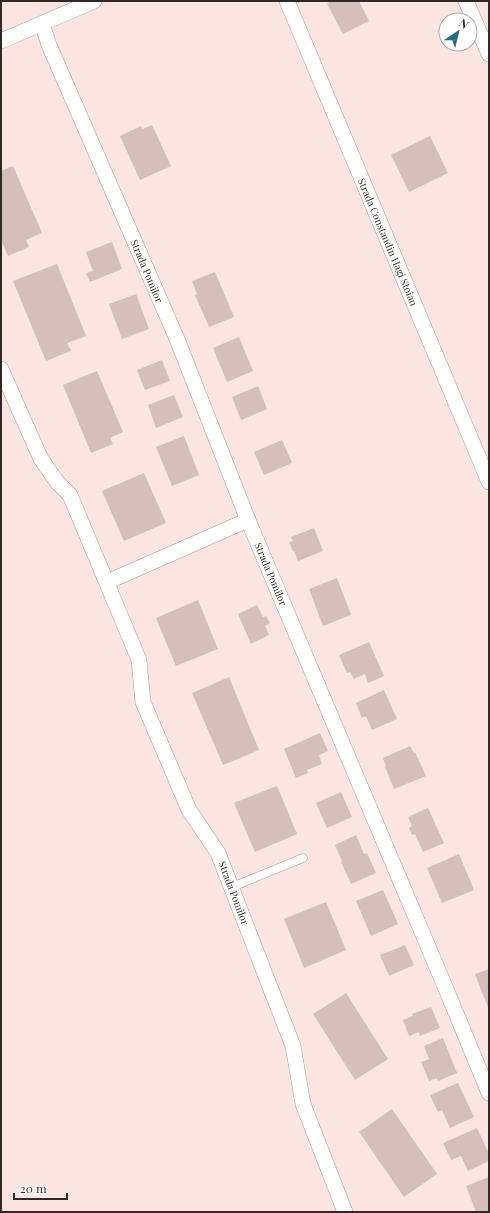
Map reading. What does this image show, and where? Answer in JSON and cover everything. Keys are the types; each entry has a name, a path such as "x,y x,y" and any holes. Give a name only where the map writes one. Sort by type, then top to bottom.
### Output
{"street":[{"path":"1,41 94,1"},
{"name":"Strada Constandin Hagi Stoian","path":"287,1 489,482"},
{"path":"466,1 489,54"},
{"name":"Strada Pomilor","path":"42,24 49,44 177,339 248,520 489,1093"},
{"name":"Strada Pomilor","path":"1,369 41,459 57,482 70,495 139,660 143,702 189,810 218,853 232,887 293,1046 303,1104 344,1212"},
{"path":"107,582 248,520"}],"lane":[{"path":"232,887 303,858"}],"building":[{"path":"332,1 359,1 369,21 343,34 327,4"},
{"path":"152,125 171,166 140,180 120,136 141,126 142,129"},
{"path":"430,136 448,173 409,192 391,155"},
{"path":"13,166 42,233 26,240 29,247 8,256 1,240 1,171"},
{"path":"112,242 122,269 90,282 86,273 93,271 86,252"},
{"path":"57,264 86,336 67,343 71,351 46,361 13,281"},
{"path":"215,272 234,317 209,327 195,295 197,294 192,281"},
{"path":"136,294 149,329 122,339 109,304"},
{"path":"239,337 253,371 227,382 213,348"},
{"path":"162,360 170,381 145,390 137,370"},
{"path":"97,371 123,432 110,438 113,444 91,453 63,385"},
{"path":"258,386 267,409 241,420 232,397"},
{"path":"174,395 183,417 156,428 148,405"},
{"path":"184,436 199,475 172,486 156,447"},
{"path":"282,440 292,463 264,475 254,452"},
{"path":"144,473 166,523 124,541 102,491"},
{"path":"314,528 323,551 298,561 289,542 293,541 291,537"},
{"path":"337,578 351,615 323,626 309,589"},
{"path":"198,600 218,649 176,666 156,618"},
{"path":"257,605 263,617 266,616 270,623 265,626 269,635 251,644 238,614"},
{"path":"369,642 384,676 368,683 365,674 354,679 350,672 347,673 339,655"},
{"path":"229,677 259,750 223,765 192,693"},
{"path":"384,690 397,719 372,730 366,716 362,718 356,703"},
{"path":"320,733 328,751 319,755 322,764 307,770 308,773 296,778 284,749"},
{"path":"410,746 414,753 415,752 426,776 394,789 383,758"},
{"path":"277,786 297,834 255,852 234,803"},
{"path":"341,792 352,817 327,828 316,803"},
{"path":"428,808 444,843 423,852 415,834 412,835 409,828 412,826 408,817"},
{"path":"356,835 364,854 367,853 376,873 351,884 335,845"},
{"path":"459,854 474,890 442,903 427,868"},
{"path":"383,890 398,924 371,936 356,901"},
{"path":"326,902 346,950 304,968 284,919"},
{"path":"405,945 414,965 389,976 380,955"},
{"path":"489,969 489,1010 475,974"},
{"path":"346,993 388,1059 355,1080 313,1014"},
{"path":"431,1007 440,1028 420,1036 419,1032 409,1036 403,1020 413,1016 412,1014"},
{"path":"443,1038 457,1073 438,1081 437,1078 429,1081 421,1062 429,1059 424,1046"},
{"path":"458,1083 474,1117 450,1128 442,1110 438,1112 430,1095"},
{"path":"392,1109 437,1174 404,1197 359,1132"},
{"path":"477,1128 489,1154 489,1161 468,1171 461,1156 451,1160 443,1143"},
{"path":"489,1177 489,1211 476,1212 466,1186"}]}
